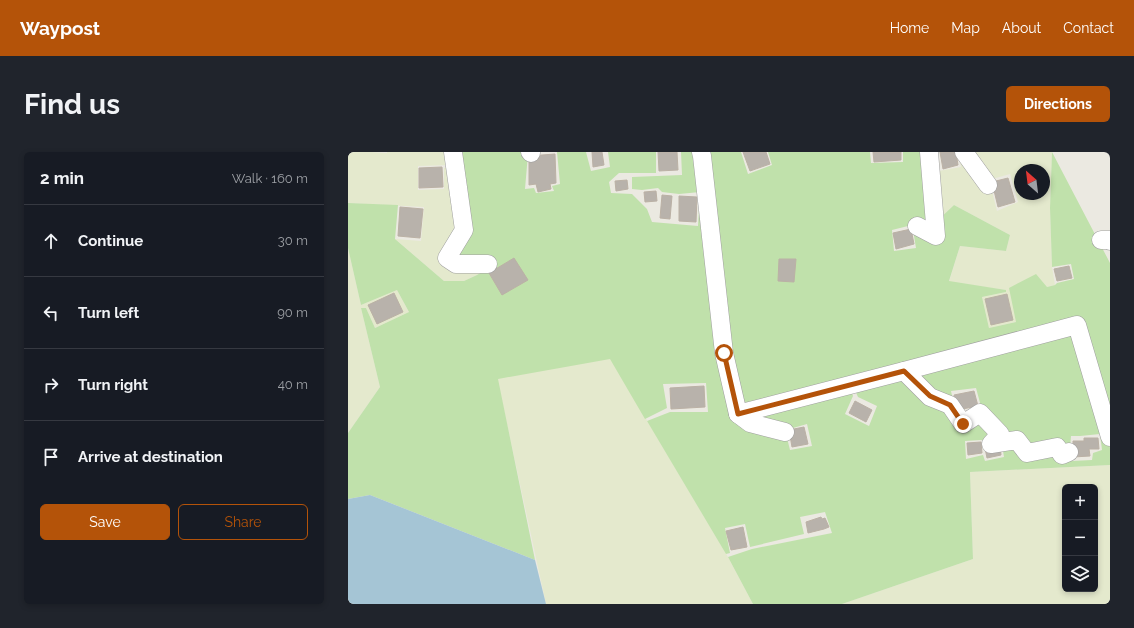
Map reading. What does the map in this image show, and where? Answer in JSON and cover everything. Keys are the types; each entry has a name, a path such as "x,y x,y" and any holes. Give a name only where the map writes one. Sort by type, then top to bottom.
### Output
{"street":[{"path":"453,152 464,230 447,258 456,264 488,264"},
{"path":"701,152 724,353 738,414 750,423 784,432"},
{"path":"917,226 936,236 929,152"},
{"path":"964,152 988,185"},
{"path":"738,414 1077,325 1110,437"},
{"path":"904,371 930,396 950,405 963,424 980,413 1000,434 991,444 1017,440 1027,453 1057,447 1062,455 1069,452"}],"green space":[{"path":"348,152 450,152 450,165 418,166 418,190 444,189 444,168 450,167 490,267 464,281 444,281 395,239 421,241 424,207 348,203"},
{"path":"454,152 526,152 528,154 525,189 534,188 536,193 554,191 552,186 560,184 557,152 586,152 591,171 610,167 608,152 656,152 656,173 619,173 609,182 611,193 632,194 647,209 652,222 698,226 700,192 679,194 662,192 658,188 642,190 632,189 632,177 682,175 681,152 699,152 707,219 711,276 722,355 736,414 748,425 786,434 790,450 812,446 807,424 786,430 750,422 743,414 850,387 853,396 845,414 869,426 877,406 858,397 853,386 902,374 929,398 948,407 961,426 980,416 997,434 988,441 965,441 966,459 983,455 985,461 1004,457 1002,445 1016,442 1026,455 1056,449 1061,457 1071,454 1072,461 1092,460 1093,453 1102,450 1100,434 1071,436 1070,448 1063,453 1058,444 1028,450 1017,438 997,442 1004,433 982,410 976,388 951,391 954,405 933,395 907,372 1076,327 1110,448 1110,465 970,472 973,559 842,604 753,604 728,557 752,549 832,533 825,512 800,517 804,534 750,547 745,524 725,528 730,553 726,554 647,421 670,412 708,412 706,383 663,384 667,408 645,419 610,359 498,379 535,560 370,495 348,499 348,433 380,387 361,308 366,308 375,328 409,312 397,290 361,305 348,248 348,203 398,205 395,239 444,281 464,281 477,275 490,267 490,262 458,262 450,257 467,231"},
{"path":"702,152 741,152 748,174 772,165 768,152 870,152 871,163 903,162 903,152 927,152 932,231 916,224 892,230 894,251 916,248 913,230 916,228 938,239 937,221 954,205 1010,235 1006,251 960,246 949,281 1006,290 1006,292 982,297 989,328 1016,322 1009,288 1036,274 1047,287 1074,279 1071,264 1052,267 1050,208 1052,152 1110,263 1110,435 1078,322 813,391 740,412 726,352 716,274 712,219"},
{"path":"965,152 1052,152 1050,208 1052,267 1055,285 1047,287 1016,322 989,328 982,297 1006,292 1006,290 949,282 960,246 1006,251 1010,235 954,205 937,221 933,172 961,167 959,156 991,187 997,211 1018,202 1017,200 1050,200 1050,164 1014,164 1014,188 1010,174 985,181"},
{"path":"348,248 361,305 397,290 409,312 375,328 366,308 361,308 380,387 348,433"},
{"path":"610,358 728,557 753,604 546,604 497,378"},
{"path":"1110,465 1110,604 842,604 973,559 970,472"}],"water":[{"path":"370,495 535,560 546,604 348,604 348,499"}],"building":[{"path":"592,152 602,152 604,165 593,167"},
{"path":"658,152 677,152 678,170 659,171"},
{"path":"743,152 766,152 770,164 750,171"},
{"path":"873,152 901,152 901,160 874,162"},
{"path":"940,152 956,152 958,165 943,169"},
{"path":"555,154 556,183 550,184 551,189 538,192 536,184 529,185 529,156"},
{"path":"442,167 443,187 419,188 419,168"},
{"path":"1008,178 1015,202 998,207 992,182"},
{"path":"627,180 628,189 616,191 615,181"},
{"path":"656,191 657,201 645,202 644,192"},
{"path":"662,195 672,196 670,219 660,218"},
{"path":"679,196 697,197 696,222 679,221"},
{"path":"400,207 423,209 420,238 398,236"},
{"path":"911,229 914,244 896,249 893,233"},
{"path":"514,258 528,280 502,295 489,273"},
{"path":"779,259 796,259 794,282 778,281"},
{"path":"1069,266 1072,278 1057,281 1054,269"},
{"path":"394,293 403,312 377,324 368,305"},
{"path":"1007,294 1013,320 991,325 985,299"},
{"path":"704,386 705,407 671,409 670,388"},
{"path":"974,391 978,406 957,410 954,395"},
{"path":"855,401 872,410 866,422 849,413"},
{"path":"804,427 808,444 792,447 789,430"},
{"path":"1084,438 1098,438 1099,449 1089,449 1090,456 1073,457 1073,441 1084,441"},
{"path":"981,442 982,453 968,455 967,443"},
{"path":"1000,445 1001,455 987,458 985,448"},
{"path":"821,517 822,519 825,518 829,527 808,533 806,522"},
{"path":"743,527 747,547 731,550 726,531"}],"route":[{"path":"724,353 738,414 904,371 930,396 950,405 963,424"}]}
